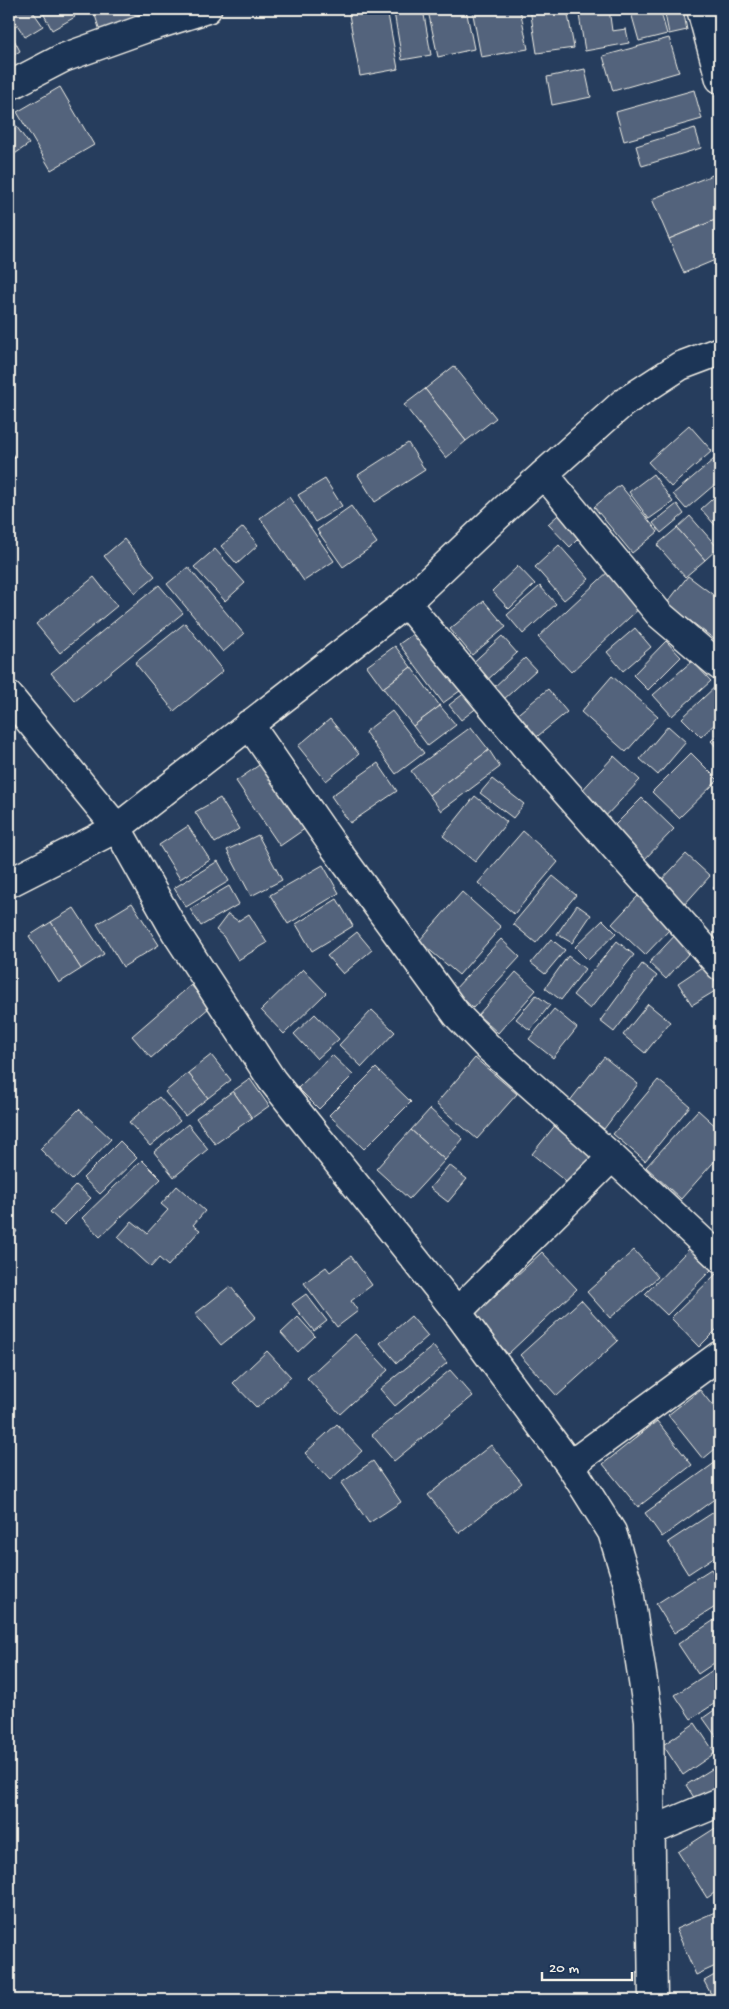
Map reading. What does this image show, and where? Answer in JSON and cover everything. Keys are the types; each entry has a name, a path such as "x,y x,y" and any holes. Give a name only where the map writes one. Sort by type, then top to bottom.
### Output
{"street":[{"path":"9,86 63,58 207,9"},
{"path":"701,9 720,78"},
{"path":"9,883 117,828 406,603 623,403 680,366 720,351"},
{"path":"544,474 660,615 720,666"},
{"path":"406,603 527,748 720,966"},
{"path":"9,696 117,828 175,931 272,1080 458,1312 570,1465 612,1532 628,1584 649,1720 653,2000"},
{"path":"249,724 332,844 457,1014 487,1046 612,1157 720,1258"},
{"path":"458,1312 612,1157"},
{"path":"570,1465 720,1355"},
{"path":"651,1831 720,1802"}],"building":[{"path":"9,9 31,9 43,26 25,37"},
{"path":"41,9 70,9 75,17 52,30"},
{"path":"93,9 143,9 146,17 100,31"},
{"path":"348,9 387,9 398,69 360,76"},
{"path":"423,9 431,55 402,60 394,12"},
{"path":"466,9 474,49 438,57 428,11"},
{"path":"472,9 520,9 528,49 481,57"},
{"path":"530,9 567,9 574,48 537,53"},
{"path":"578,9 609,9 612,31 626,29 629,43 585,51"},
{"path":"630,9 660,9 667,34 639,41"},
{"path":"664,9 683,9 687,30 669,34"},
{"path":"9,30 20,51 9,58"},
{"path":"669,38 679,72 613,91 603,56"},
{"path":"585,69 591,97 552,105 547,77"},
{"path":"60,87 94,145 51,170 17,112"},
{"path":"694,90 702,119 624,141 616,112"},
{"path":"9,116 29,144 9,158"},
{"path":"695,128 701,148 642,166 636,146"},
{"path":"715,174 720,187 720,218 669,239 652,199"},
{"path":"720,218 720,258 684,273 669,239"},
{"path":"454,366 496,418 466,441 425,389"},
{"path":"425,389 466,441 446,458 404,405"},
{"path":"689,425 712,451 671,487 648,462"},
{"path":"408,443 425,470 375,502 358,475"},
{"path":"9,450 15,457 9,463"},
{"path":"720,454 720,480 686,509 673,494"},
{"path":"653,474 673,502 649,519 629,492"},
{"path":"325,479 342,506 315,522 298,495"},
{"path":"620,485 658,532 632,553 594,507"},
{"path":"720,492 720,531 701,509"},
{"path":"289,497 334,561 304,581 260,518"},
{"path":"677,504 684,514 661,533 653,523"},
{"path":"351,506 377,543 343,567 317,530"},
{"path":"567,507 588,529 570,547 548,524"},
{"path":"690,516 718,548 705,560 677,528"},
{"path":"243,527 258,545 237,564 221,546"},
{"path":"677,528 705,560 685,577 657,545"},
{"path":"124,539 155,576 135,593 104,556"},
{"path":"559,545 589,579 564,600 535,567"},
{"path":"215,549 245,583 225,601 194,567"},
{"path":"518,566 535,584 509,609 492,591"},
{"path":"188,567 244,634 223,652 167,584"},
{"path":"611,569 644,604 571,672 538,637"},
{"path":"688,576 720,600 720,639 718,642 667,603"},
{"path":"94,577 117,606 60,653 36,624"},
{"path":"159,585 183,613 75,701 51,673"},
{"path":"540,586 556,604 523,634 507,615"},
{"path":"484,601 506,627 472,655 450,629"},
{"path":"185,623 223,671 174,711 135,663"},
{"path":"635,628 651,647 623,671 607,652"},
{"path":"420,629 464,688 443,703 399,644"},
{"path":"502,636 517,653 484,683 469,666"},
{"path":"666,641 681,657 648,690 633,675"},
{"path":"395,646 411,667 383,688 367,666"},
{"path":"525,658 536,670 503,700 492,689"},
{"path":"692,661 711,681 672,716 653,695"},
{"path":"411,667 440,706 413,726 383,688"},
{"path":"612,676 658,716 626,752 581,712"},
{"path":"720,682 720,719 701,737 682,718"},
{"path":"548,689 567,712 533,740 514,717"},
{"path":"466,692 478,707 461,720 449,705"},
{"path":"440,706 456,725 428,746 413,726"},
{"path":"392,711 424,753 396,774 365,732"},
{"path":"330,719 359,754 326,781 298,746"},
{"path":"668,726 686,742 658,775 640,759"},
{"path":"471,727 489,750 429,795 411,771"},
{"path":"720,732 720,751 711,741"},
{"path":"489,750 500,767 441,811 429,795"},
{"path":"691,753 718,780 679,818 652,792"},
{"path":"614,756 640,780 601,821 576,797"},
{"path":"265,761 309,826 280,846 236,781"},
{"path":"378,763 397,791 350,823 331,796"},
{"path":"492,779 524,804 513,818 480,793"},
{"path":"9,783 14,792 9,796"},
{"path":"475,796 507,822 475,862 443,836"},
{"path":"220,798 239,829 215,843 195,812"},
{"path":"642,798 674,829 639,865 607,833"},
{"path":"188,826 210,860 180,879 159,845"},
{"path":"523,831 558,862 514,914 478,883"},
{"path":"258,835 282,880 251,896 227,850"},
{"path":"686,854 710,876 684,905 659,883"},
{"path":"218,861 229,881 186,907 174,888"},
{"path":"323,865 339,893 288,924 270,895"},
{"path":"553,876 576,895 536,943 513,924"},
{"path":"720,881 720,895 713,888"},
{"path":"229,886 239,904 201,926 190,909"},
{"path":"462,892 501,927 459,975 419,941"},
{"path":"638,896 671,928 645,955 612,924"},
{"path":"337,899 353,926 312,951 296,924"},
{"path":"132,903 159,945 123,967 97,924"},
{"path":"577,905 591,915 572,943 557,934"},
{"path":"74,908 104,954 81,969 51,922"},
{"path":"228,914 238,921 249,914 267,943 238,960 223,936 216,930"},
{"path":"603,920 616,933 588,960 575,947"},
{"path":"51,922 81,969 59,983 29,936"},
{"path":"680,930 696,945 666,979 649,963"},
{"path":"357,932 372,950 343,974 327,956"},
{"path":"501,939 520,957 473,1008 454,990"},
{"path":"551,939 565,950 545,974 531,963"},
{"path":"617,941 634,955 590,1009 573,995"},
{"path":"568,956 585,969 561,1000 545,988"},
{"path":"642,964 657,976 614,1032 600,1021"},
{"path":"705,965 720,988 692,1005 678,983"},
{"path":"303,969 326,993 284,1034 261,1010"},
{"path":"516,972 536,990 498,1033 478,1015"},
{"path":"191,985 210,1007 151,1058 132,1036"},
{"path":"536,995 550,1005 530,1030 516,1019"},
{"path":"648,1004 670,1022 645,1053 623,1035"},
{"path":"554,1009 577,1028 553,1058 529,1039"},
{"path":"372,1010 395,1032 362,1067 339,1045"},
{"path":"315,1014 339,1039 317,1059 294,1034"},
{"path":"211,1055 231,1080 208,1098 188,1073"},
{"path":"332,1055 353,1075 319,1109 298,1088"},
{"path":"604,1057 638,1084 604,1129 569,1102"},
{"path":"475,1058 517,1094 477,1139 436,1104"},
{"path":"376,1068 411,1102 364,1149 329,1115"},
{"path":"188,1073 208,1098 185,1116 165,1092"},
{"path":"250,1079 269,1106 252,1118 233,1091"},
{"path":"658,1080 690,1106 645,1161 613,1134"},
{"path":"233,1091 252,1118 215,1144 196,1118"},
{"path":"159,1097 180,1121 150,1146 129,1122"},
{"path":"79,1109 111,1139 72,1180 40,1149"},
{"path":"430,1109 463,1139 445,1160 411,1130"},
{"path":"698,1110 720,1130 720,1155 681,1199 646,1167"},
{"path":"557,1123 596,1155 571,1186 532,1154"},
{"path":"188,1124 208,1149 174,1177 154,1152"},
{"path":"411,1130 445,1160 409,1199 376,1169"},
{"path":"120,1141 137,1158 100,1194 83,1178"},
{"path":"142,1160 161,1179 100,1237 82,1218"},
{"path":"449,1165 467,1179 448,1202 430,1188"},
{"path":"76,1185 91,1198 64,1225 50,1212"},
{"path":"177,1186 205,1211 193,1225 200,1230 168,1266 159,1258 151,1267 118,1237 132,1221 147,1233 168,1210 161,1204"},
{"path":"9,1225 17,1231 9,1243"},
{"path":"689,1249 711,1270 667,1315 645,1294"},
{"path":"634,1250 658,1277 610,1318 587,1292"},
{"path":"542,1252 577,1289 508,1354 473,1316"},
{"path":"351,1256 372,1285 351,1301 358,1311 337,1327 304,1283 326,1267 330,1272"},
{"path":"720,1270 720,1326 699,1347 671,1318"},
{"path":"230,1286 256,1317 221,1345 195,1314"},
{"path":"306,1294 327,1321 314,1331 292,1304"},
{"path":"581,1300 618,1341 557,1396 520,1355"},
{"path":"411,1316 428,1336 397,1363 380,1343"},
{"path":"298,1317 315,1336 298,1352 281,1333"},
{"path":"355,1334 388,1370 340,1414 307,1378"},
{"path":"433,1346 447,1363 395,1406 380,1389"},
{"path":"267,1351 291,1377 257,1408 233,1383"},
{"path":"450,1370 473,1396 394,1461 372,1435"},
{"path":"700,1390 720,1415 720,1445 703,1459 668,1415"},
{"path":"657,1421 692,1465 638,1507 603,1464"},
{"path":"337,1424 362,1451 330,1480 305,1453"},
{"path":"491,1445 522,1483 459,1533 428,1495"},
{"path":"373,1461 401,1502 369,1523 341,1483"},
{"path":"716,1462 720,1469 720,1495 662,1537 645,1513"},
{"path":"720,1508 720,1553 688,1574 668,1542"},
{"path":"711,1569 720,1584 720,1604 674,1633 656,1604"},
{"path":"719,1617 720,1659 698,1674 678,1644"},
{"path":"720,1665 720,1681 713,1670"},
{"path":"713,1670 720,1681 720,1700 691,1719 675,1695"},
{"path":"720,1706 720,1742 703,1718"},
{"path":"695,1723 715,1753 683,1775 663,1745"},
{"path":"720,1764 720,1795 700,1807 686,1785"},
{"path":"720,1825 720,1889 707,1898 678,1852"},
{"path":"715,1912 720,1924 720,1964 696,1975 676,1929"},
{"path":"720,1972 720,2000 714,2000 704,1981"}]}
